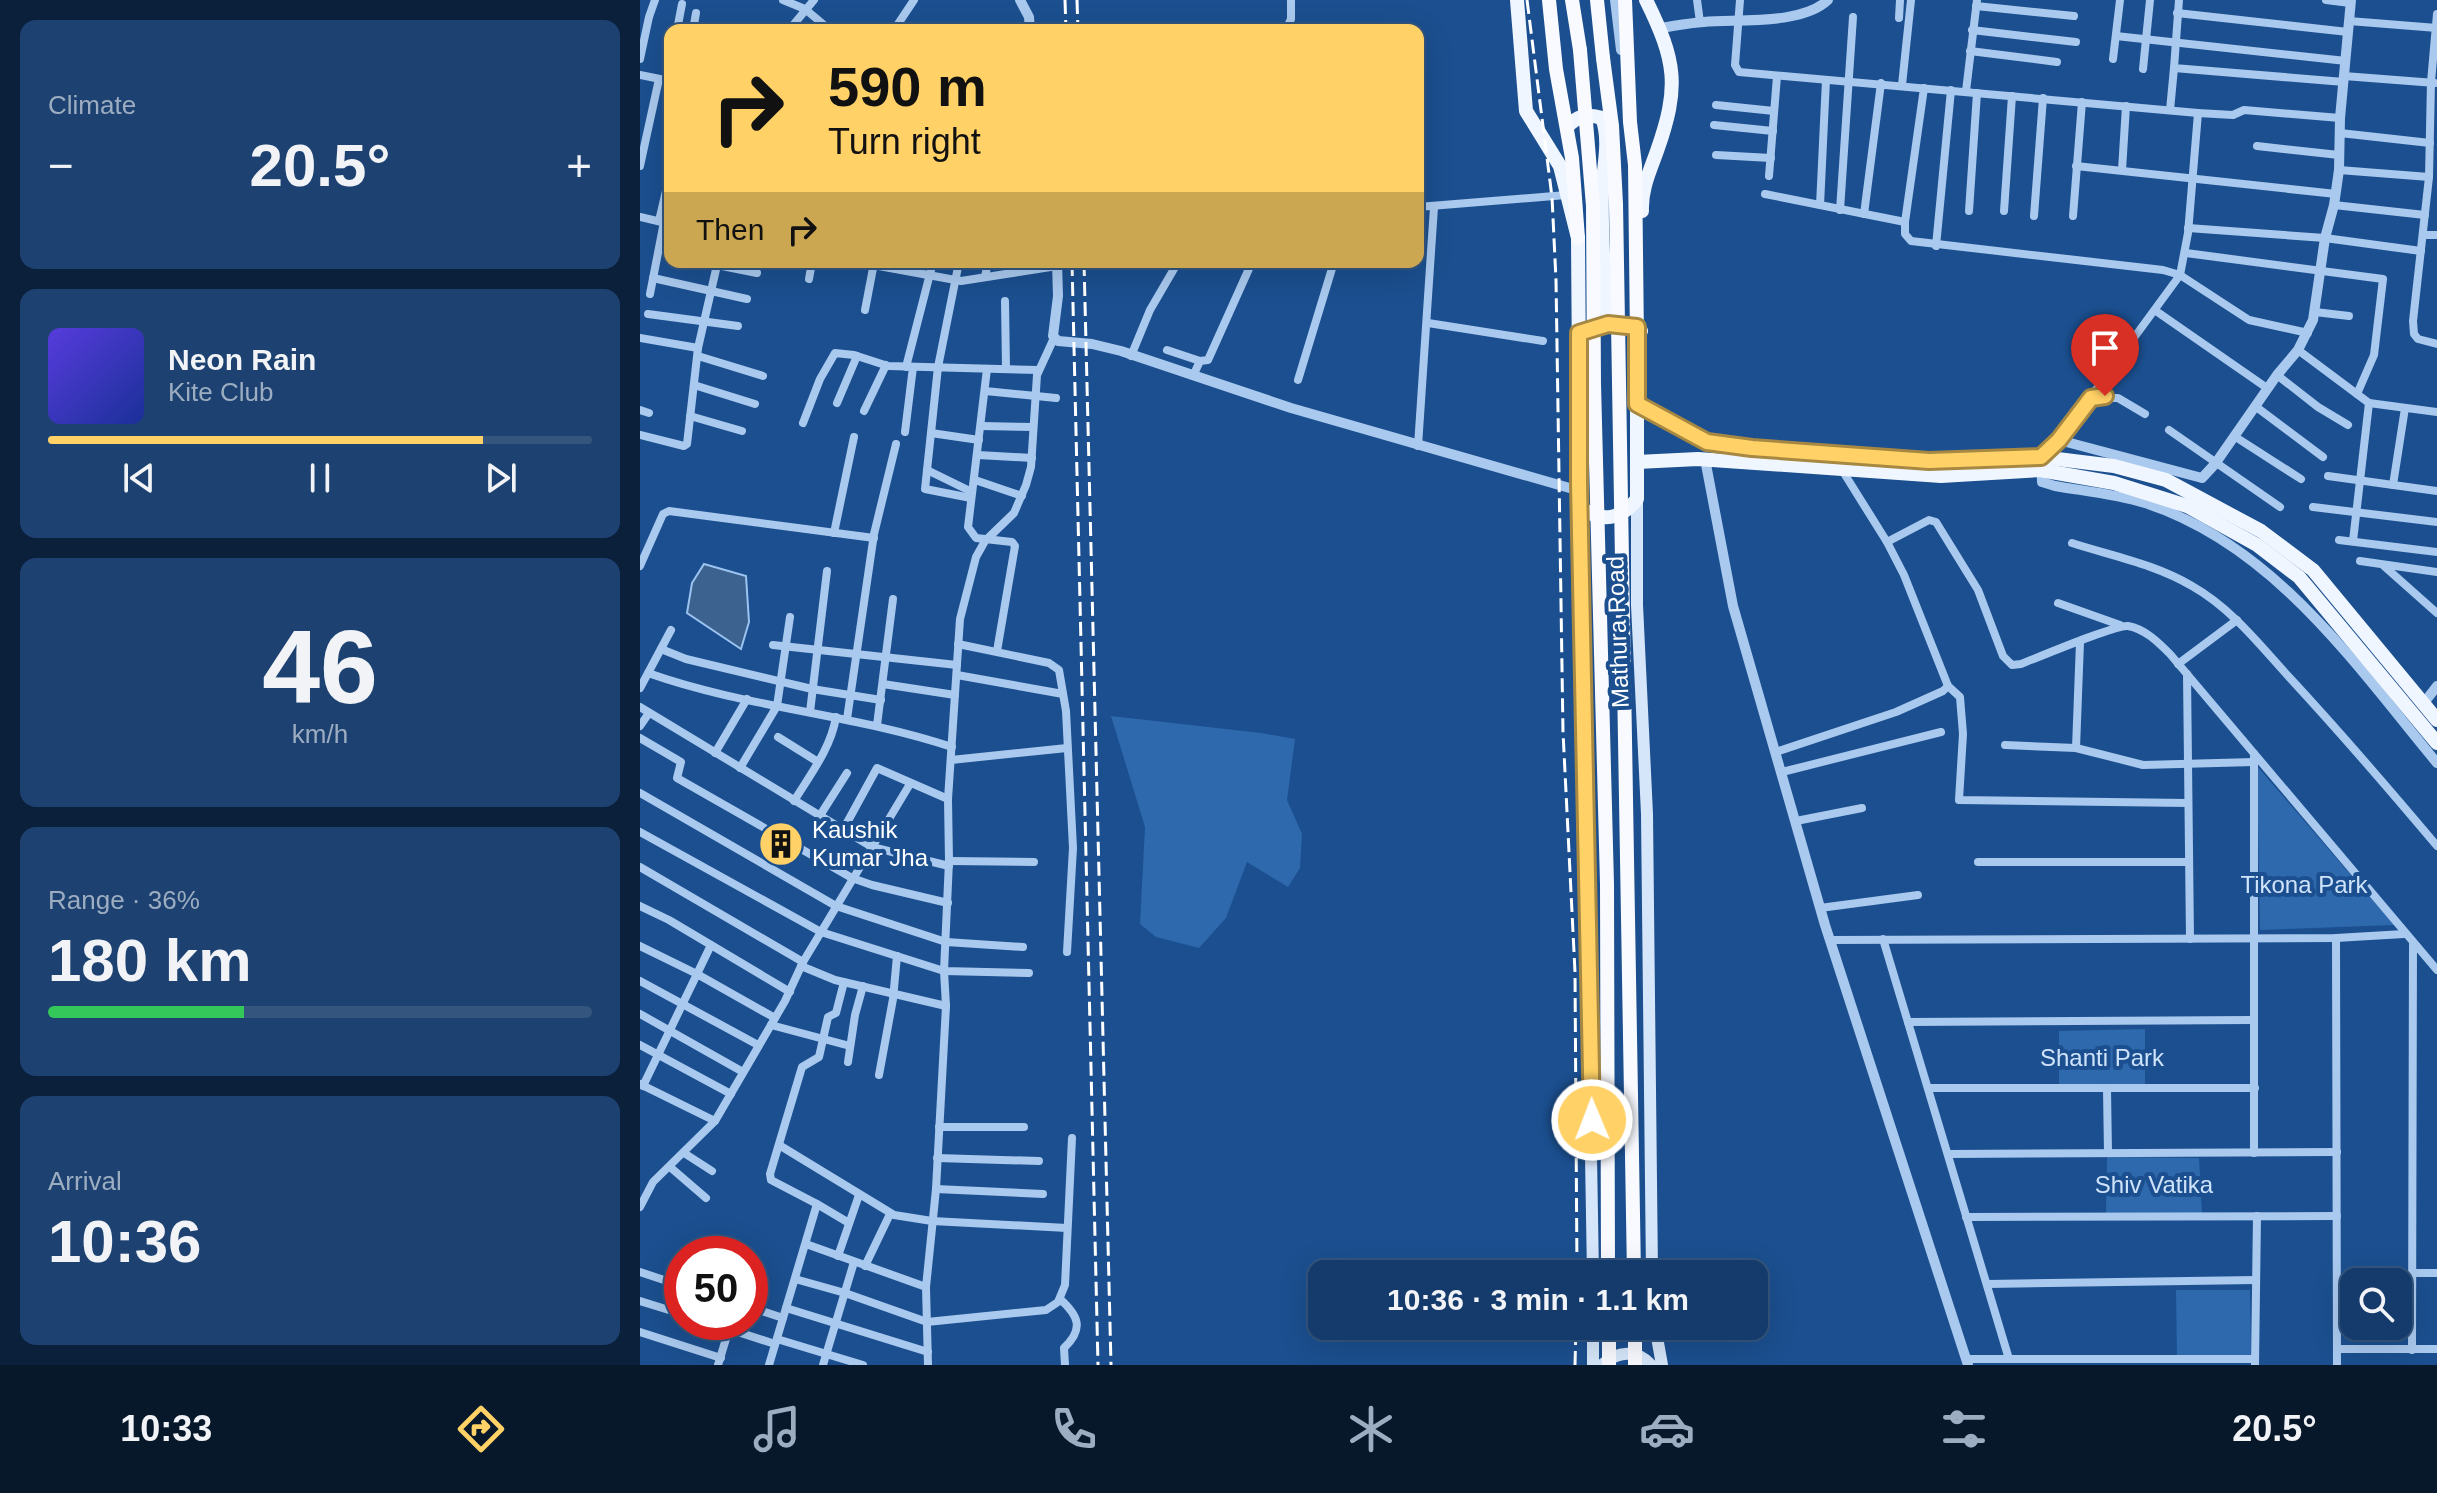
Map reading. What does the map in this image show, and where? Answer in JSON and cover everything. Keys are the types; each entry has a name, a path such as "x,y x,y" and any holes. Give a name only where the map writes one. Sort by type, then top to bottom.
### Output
{"highway":[{"path":"1549,0 1556,69 1567,127 1578,238"},
{"name":"Mathura Road","path":"1572,0 1586,101 1593,206 1594,384 1607,884 1608,1260"},
{"name":"Mathura Road","path":"1597,0 1612,126 1616,204 1634,1260"},
{"path":"1625,0 1635,165 1637,333"},
{"path":"1609,1340 1609,1365"},
{"path":"1635,1340 1635,1365"}],"main road":[{"name":"Mathura Road","path":"1517,0 1526,111 1560,166 1578,238 1593,1260"},
{"name":"Mathura Road","path":"1646,0 1660,28 1673,73 1673,91 1662,136 1641,195 1644,324 1637,333 1637,605 1647,814 1652,1260"},
{"path":"1567,127 1576,118 1590,114 1602,118 1607,129 1602,191 1603,270 1608,324"},
{"path":"1579,333 1608,324 1637,333"},
{"path":"1637,404 1707,442 1929,461 2114,466 2166,480 2261,531 2313,570 2437,720"},
{"path":"1637,462 1705,459 1941,476 2040,464 2187,506 2257,545 2299,577 2355,655 2437,743"},
{"path":"1580,507 1590,515 1603,519 1615,518 1627,512 1637,499"},
{"path":"1593,1340 1593,1365"},
{"path":"1658,1340 1662,1365"},
{"path":"1602,1365 1615,1356 1628,1353 1644,1358 1651,1365"}],"street":[{"path":"640,59 655,0"},
{"path":"783,0 805,9 823,24"},
{"path":"794,24 814,0"},
{"path":"898,24 914,0"},
{"path":"1020,0 1030,24"},
{"path":"1289,24 1291,0"},
{"path":"1615,0 1630,122"},
{"path":"1697,0 1700,22"},
{"path":"1740,0 1735,61 1737,71 2198,113 2233,115 2244,110 2340,118"},
{"path":"1660,28 1798,15 1828,0"},
{"path":"1899,18 1900,0"},
{"path":"1902,85 1911,0"},
{"path":"2113,59 2120,0"},
{"path":"2143,69 2150,0"},
{"path":"2170,110 2179,0"},
{"path":"2059,440 2202,478 2298,350 2315,312 2325,238 2339,170 2350,1 2326,0"},
{"path":"1966,91 1977,3 2074,16"},
{"path":"678,24 682,4"},
{"path":"694,24 696,13"},
{"path":"2177,13 2349,26 2436,28"},
{"path":"2437,14 2429,177 2414,334 2421,341 2437,344"},
{"path":"1840,210 1853,17"},
{"path":"1972,30 2076,42"},
{"path":"2116,36 2346,61"},
{"path":"1970,51 2057,62"},
{"path":"2174,68 2434,82"},
{"path":"640,76 664,80"},
{"path":"1769,176 1777,76"},
{"path":"1820,205 1826,80"},
{"path":"640,166 664,83"},
{"path":"1864,214 1881,83"},
{"path":"1924,88 1905,222 1905,234 1911,241 2147,268 2180,275 2249,320 2308,333"},
{"path":"1936,246 1951,90"},
{"path":"1969,211 1977,93"},
{"path":"2004,211 2012,96"},
{"path":"2034,216 2043,98"},
{"path":"2073,216 2082,102"},
{"path":"1716,105 1774,111"},
{"path":"2122,170 2126,106"},
{"path":"2040,464 2180,275 2186,253 2198,113"},
{"path":"1714,125 1773,131"},
{"path":"2340,133 2430,143"},
{"path":"2257,146 2339,155"},
{"path":"1716,155 1771,158"},
{"path":"2076,166 2191,178 2425,215"},
{"path":"2339,170 2429,177"},
{"path":"1765,194 1905,222"},
{"path":"1424,207 1566,195"},
{"path":"1418,446 1434,207"},
{"path":"640,217 664,222 650,294"},
{"path":"2188,228 2325,238 2421,251"},
{"path":"2423,235 2437,235"},
{"path":"658,250 664,252"},
{"path":"2186,253 2383,279 2374,355 2357,394"},
{"path":"640,435 686,446 698,352 716,268"},
{"path":"737,268 757,273"},
{"path":"809,279 811,268"},
{"path":"865,310 872,268"},
{"path":"907,268 929,277 955,281 1035,268"},
{"path":"905,432 910,367 931,268"},
{"path":"958,268 938,367 926,491 972,495"},
{"path":"985,277 987,268"},
{"path":"928,1365 926,1287 936,1189 946,1006 948,799 960,619 976,557 985,541 1014,513 1022,496 1032,458 1038,370 1054,338 1057,268"},
{"path":"1131,356 1150,310 1174,268"},
{"path":"1167,350 1200,361 1208,360 1249,268"},
{"path":"1298,380 1332,268"},
{"path":"653,278 747,299"},
{"path":"1005,301 1006,369"},
{"path":"2156,311 2267,388"},
{"path":"2315,312 2349,316"},
{"path":"648,314 738,326"},
{"path":"1428,323 1543,341"},
{"path":"640,338 698,352 763,376"},
{"path":"1054,338 1074,344 1092,344 1418,446 1580,491"},
{"path":"2298,350 2369,403 2437,412"},
{"path":"803,423 830,358 835,353 886,365 1038,370"},
{"path":"837,403 857,356"},
{"path":"1193,376 1200,361"},
{"path":"864,411 886,365"},
{"path":"987,369 968,529 976,538 1012,542 1015,546 997,651"},
{"path":"2277,375 2318,407 2348,425"},
{"path":"694,385 755,404"},
{"path":"985,391 1056,398"},
{"path":"2091,398 2118,398 2145,414"},
{"path":"2353,541 2369,403"},
{"path":"2255,406 2323,457"},
{"path":"2393,485 2405,408"},
{"path":"690,416 742,431"},
{"path":"981,426 1033,427"},
{"path":"2169,430 2280,507"},
{"path":"931,433 979,440"},
{"path":"2234,436 2301,479"},
{"path":"834,533 854,437"},
{"path":"847,719 874,538 896,444"},
{"path":"978,455 1032,458"},
{"path":"1705,459 1733,606 1820,908 1967,1362 2009,1359 2255,1362 2257,1216"},
{"path":"1842,469 1887,542 1904,575 1948,686 1960,697 1963,734 1959,800 2188,803"},
{"path":"927,470 972,495"},
{"path":"2328,476 2437,491"},
{"path":"975,480 1022,496"},
{"path":"2313,507 2437,522"},
{"path":"640,566 663,514 669,511 874,538"},
{"path":"1887,542 1929,520 1936,522 1972,580 2003,656 2012,665 2120,625"},
{"path":"2339,540 2437,552"},
{"path":"2072,543 2183,581 2214,600 2237,620 2357,751 2437,846"},
{"path":"2360,561 2437,572"},
{"path":"2382,565 2437,613"},
{"path":"810,712 827,571"},
{"path":"877,725 893,599"},
{"path":"2058,603 2142,631 2178,664 2437,970"},
{"path":"740,768 777,706 790,617"},
{"path":"2178,664 2237,620"},
{"path":"640,688 671,630"},
{"path":"2076,748 2080,642"},
{"path":"958,644 1056,666 1061,678 1073,848 1067,952"},
{"path":"773,645 957,665"},
{"path":"661,649 686,659 812,689 881,700"},
{"path":"2355,655 2437,763"},
{"path":"648,673 698,690 877,725 952,747"},
{"path":"2187,674 2190,939"},
{"path":"957,675 1063,694"},
{"path":"883,684 955,695"},
{"path":"1776,752 1896,712 1948,686"},
{"path":"2423,704 2437,686"},
{"path":"715,753 747,699"},
{"path":"640,707 872,847 949,864 1034,862"},
{"path":"640,726 649,713"},
{"path":"794,801 818,762 836,717"},
{"path":"1782,772 1941,732"},
{"path":"778,737 818,762"},
{"path":"640,738 681,762 677,778 852,878 948,903"},
{"path":"2005,745 2076,748 2135,764 2254,757"},
{"path":"951,760 1067,748"},
{"path":"2254,757 2254,1153"},
{"path":"843,830 877,768 948,799"},
{"path":"819,817 847,773"},
{"path":"640,1207 653,1182 715,1121 790,992 802,964 910,784"},
{"path":"640,793 836,906 946,942 1023,947"},
{"path":"1796,821 1862,808"},
{"path":"640,832 821,932 944,971 1029,973"},
{"path":"1978,862 2189,862"},
{"path":"640,867 802,964 844,982 946,1006"},
{"path":"1820,908 1918,895"},
{"path":"640,906 790,992"},
{"path":"1830,940 2255,939 2404,934"},
{"path":"2336,938 2337,1365"},
{"path":"1883,939 2009,1359"},
{"path":"2413,944 2412,1273 2437,1273"},
{"path":"711,945 642,1085 715,1121"},
{"path":"640,946 697,974 773,1022 850,1046"},
{"path":"879,1075 894,993 897,956"},
{"path":"640,981 684,1002 758,1045"},
{"path":"844,982 836,1013 828,1017 817,1060 802,1067 770,1174 771,1180 849,1223"},
{"path":"848,1062 863,986"},
{"path":"640,1014 743,1072"},
{"path":"1908,1022 2253,1020"},
{"path":"640,1045 731,1094"},
{"path":"1929,1088 2255,1088"},
{"path":"2107,1089 2108,1153"},
{"path":"939,1127 1024,1127"},
{"path":"795,1279 927,1322 1046,1310 1060,1299 1065,1285 1072,1138"},
{"path":"779,1145 890,1214 932,1221 1067,1228"},
{"path":"1949,1154 2337,1152"},
{"path":"684,1153 712,1171"},
{"path":"937,1158 1039,1161"},
{"path":"670,1167 706,1198"},
{"path":"936,1189 1043,1194"},
{"path":"838,1256 859,1195"},
{"path":"769,1365 817,1204"},
{"path":"865,1266 890,1214"},
{"path":"1966,1217 2337,1216"},
{"path":"806,1244 926,1287"},
{"path":"823,1365 854,1262"},
{"path":"640,1272 664,1280"},
{"path":"1987,1284 2256,1280"},
{"path":"1060,1299 1075,1315 1077,1327 1074,1339 1064,1348 1065,1365"},
{"path":"640,1301 664,1308"},
{"path":"768,1310 835,1324 928,1352"},
{"path":"640,1332 720,1362 726,1340"},
{"path":"768,1339 863,1365"},
{"path":"2412,1340 2412,1350"},
{"path":"2337,1349 2437,1349"}],"green space":[{"path":"1111,716 1295,739 1287,800 1302,834 1300,868 1288,887 1247,862 1226,918 1199,948 1156,937 1140,924 1145,827"},
{"name":"Tikona Park","path":"2257,766 2394,925 2260,930"},
{"name":"Shanti Park","path":"2145,1029 2145,1086 2059,1085 2059,1031"},
{"name":"Shiv Vatika","path":"2107,1157 2199,1158 2202,1213 2106,1213"},
{"path":"2176,1290 2250,1290 2251,1355 2177,1356"}],"shaded area":[{"path":"704,564 746,576 749,622 741,649 687,613 692,583"}],"railway":[{"path":"1065,0 1066,24"},
{"path":"1077,0 1078,24"},
{"path":"1527,0 1552,197 1556,280 1563,732 1575,972 1577,1260"},
{"path":"1072,268 1098,1365"},
{"path":"1084,268 1111,1365"},
{"path":"1575,1365 1576,1340"}],"place":[{"name":"Kaushik Kumar Jha","path":"781,844"}],"route":[{"path":"1592,1120 1583,561 1579,484 1579,333 1608,324 1637,327 1637,404 1707,442 1752,448 1929,461 2041,457 2059,440 2091,398 2105,396"}]}
